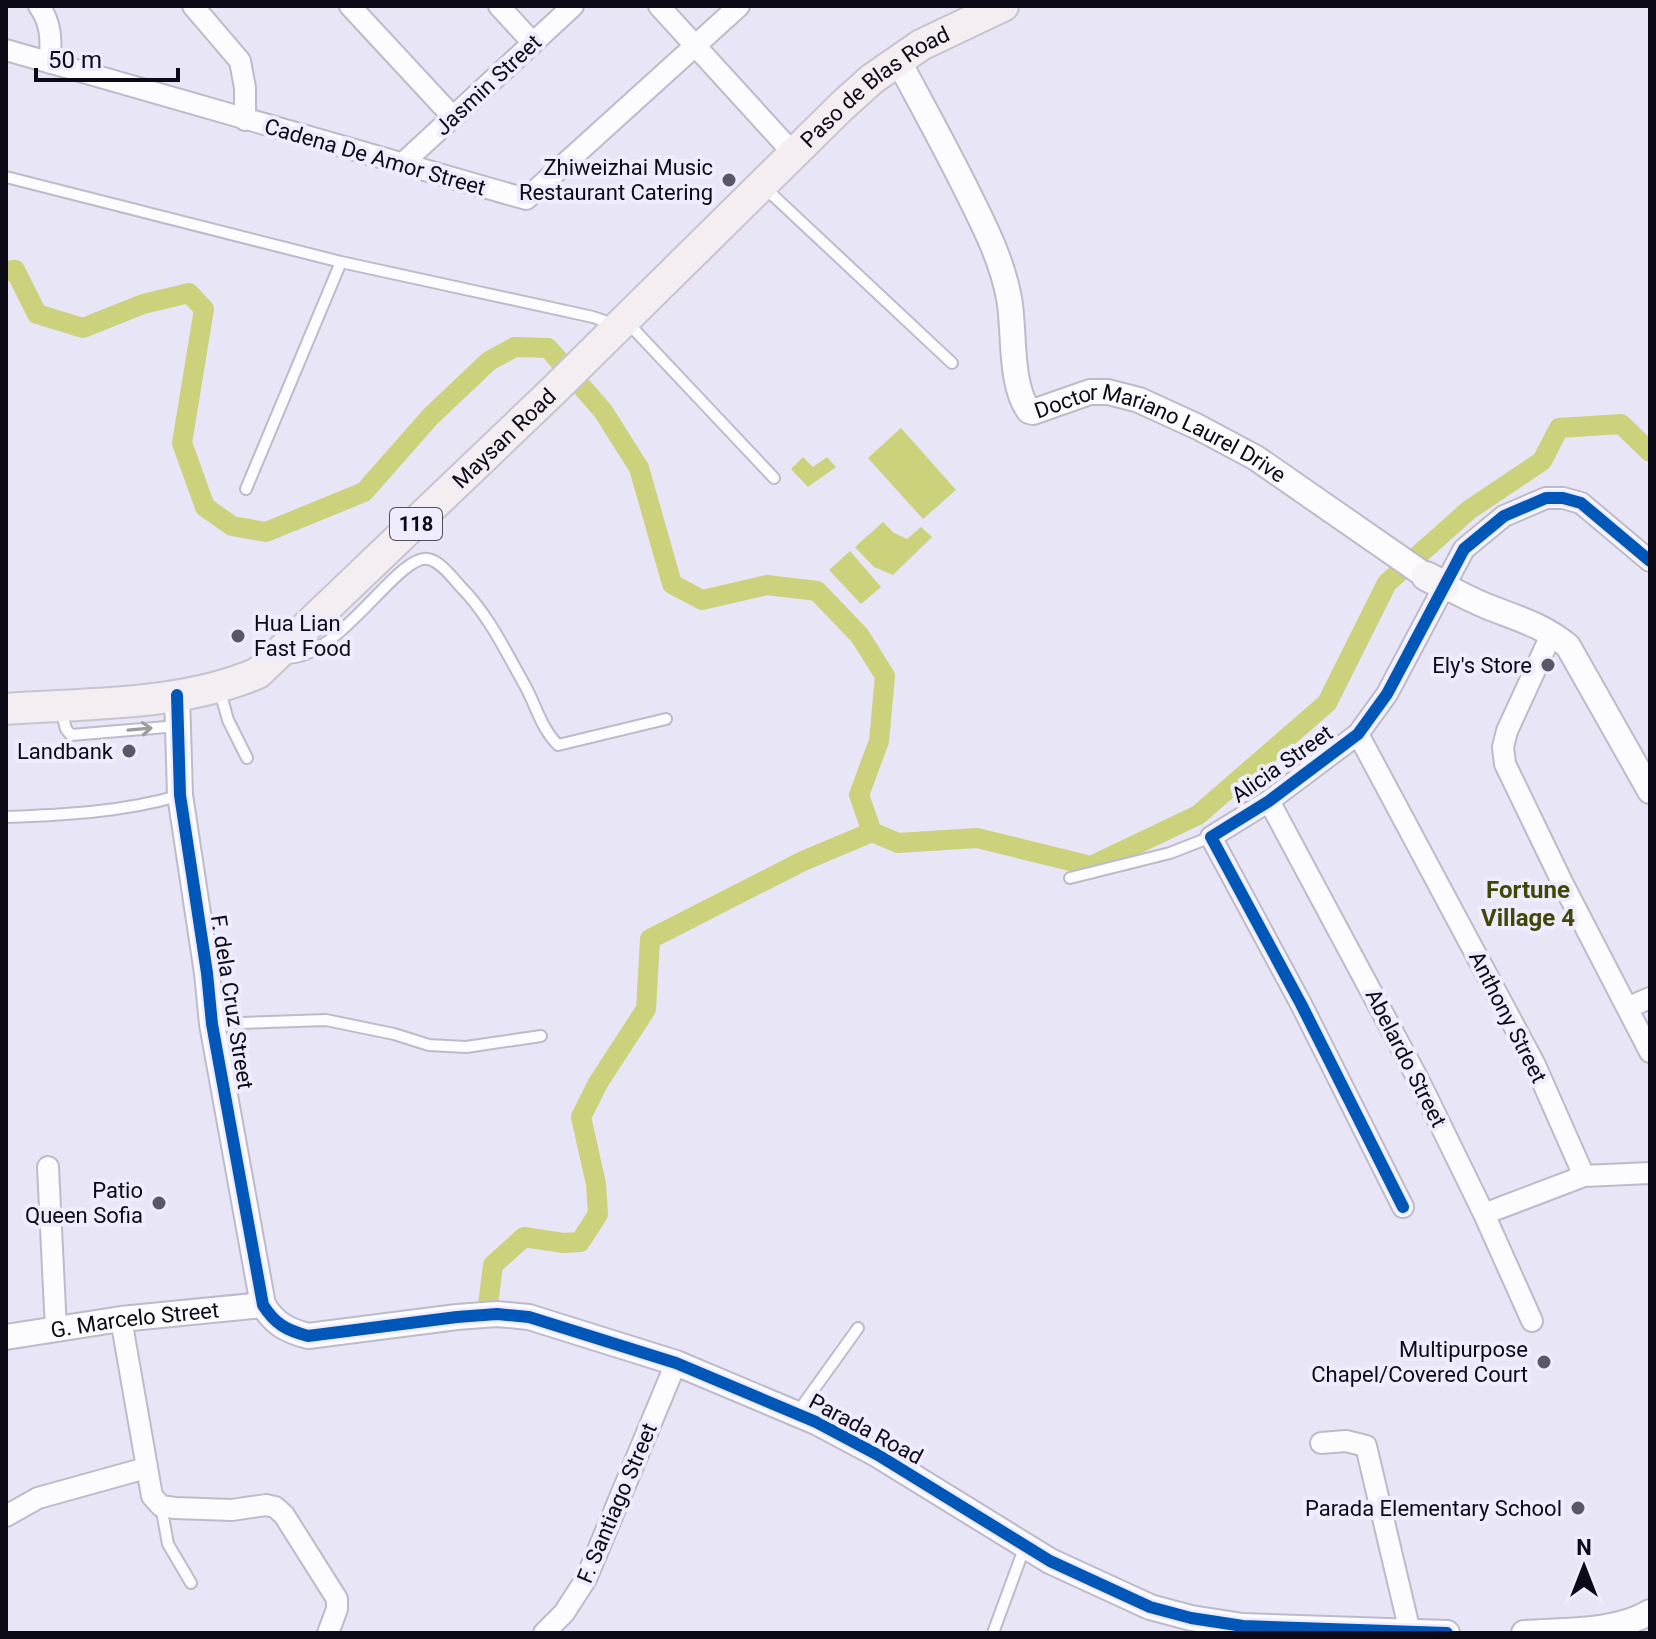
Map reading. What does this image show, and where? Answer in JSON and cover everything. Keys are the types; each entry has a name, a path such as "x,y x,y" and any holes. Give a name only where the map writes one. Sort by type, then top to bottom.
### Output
{"main road":[{"name":"Paso de Blas Road","path":"793,153 842,106 898,60 939,34 1003,6"},
{"name":"Maysan Road","path":"6,709 60,705 177,708 219,686 258,673 552,392 793,153"}],"street":[{"path":"39,6 49,24 50,63"},
{"path":"193,6 240,61 245,88 245,120"},
{"path":"350,6 453,117"},
{"path":"499,6 533,43"},
{"name":"Jasmin Street","path":"402,164 573,6"},
{"path":"659,6 793,153"},
{"path":"695,46 739,6"},
{"name":"Cadena De Amor Street","path":"6,50 526,199 695,46"},
{"name":"Doctor Mariano Laurel Drive","path":"898,60 955,167 1003,267 1010,301 1017,377 1029,411 1090,392 1108,392 1139,400 1256,458 1435,581 1552,633"},
{"name":"Alicia Street","path":"1211,837 1269,801 1358,734 1387,694 1435,581 1484,530 1504,516 1546,498 1563,498 1581,503 1650,561"},
{"path":"1650,791 1580,664 1568,646 1552,633 1507,731 1503,747 1505,764 1650,1052"},
{"name":"F. dela Cruz Street","path":"177,708 180,795 212,1024 263,1305"},
{"name":"Anthony Street","path":"1358,734 1535,1065 1584,1176"},
{"name":"Abelardo Street","path":"1269,801 1418,1079 1532,1321"},
{"path":"1211,837 1301,1004 1403,1207"},
{"path":"1629,1007 1650,998"},
{"path":"48,1167 56,1330"},
{"path":"1484,1214 1584,1176 1650,1173"},
{"name":"G. Marcelo Street","path":"6,1337 121,1319 263,1305"},
{"name":"Parada Road","path":"263,1305 273,1320 288,1331 308,1336 457,1317 497,1314 529,1317 676,1363 796,1414 878,1455 1050,1561 1150,1607 1242,1629 1447,1633"},
{"path":"121,1319 152,1496 161,1506 232,1510 266,1505 275,1507 284,1515 334,1590 337,1609 328,1633"},
{"name":"F. Santiago Street","path":"544,1633 564,1613 586,1579 676,1363"},
{"path":"1321,1443 1346,1441 1366,1446 1410,1632"},
{"path":"6,1516 38,1498 146,1468"},
{"path":"1524,1633 1608,1626 1650,1612"}],"lane":[{"path":"6,177 341,262 622,322 774,478"},
{"path":"761,184 952,363"},
{"path":"246,489 341,262"},
{"path":"278,656 294,659 320,649 404,571 420,559 429,558 481,609 524,683 546,733 558,745 666,719"},
{"path":"219,686 228,720 247,758"},
{"path":"6,817 58,815 144,805 180,795"},
{"path":"1070,878 1170,853 1211,837"},
{"path":"212,1024 326,1020 394,1034 429,1045 466,1047 541,1036"},
{"path":"796,1414 858,1328"},
{"path":"161,1506 168,1544 191,1583"},
{"path":"993,1633 1025,1546"}],"shaded area":[{"path":"901,428 956,490 923,519 868,458"},
{"path":"803,457 813,467 827,457 836,467 808,487 791,469"},
{"path":"883,522 894,533 907,539 921,527 932,537 893,575 874,567 855,547"},
{"path":"850,551 881,587 861,604 829,570"}],"waterway":[{"path":"6,271 15,270 37,314 83,328 143,304 189,293 204,309 182,443 205,507 232,526 266,532 364,492 430,417 489,361 515,347 548,348 603,411 639,468 672,584 702,600 767,585 817,591 860,636 885,676 879,741 859,795 872,832 898,843 977,838 1091,866 1198,815 1327,703 1387,583 1469,510 1542,461 1559,428 1621,424 1650,452"},
{"path":"488,1305 493,1265 524,1237 563,1243 580,1242 598,1214 596,1184 581,1117 598,1083 646,1009 650,939 803,861 872,832"}],"cycle path":[{"path":"1403,1207 1301,1004 1211,837 1269,801 1358,734 1387,694 1464,549 1504,516 1546,498 1563,498 1581,503 1650,561"},
{"path":"177,695 180,795 212,1024 263,1305 282,1325 308,1336 457,1317 497,1314 529,1317 676,1363 816,1422 878,1455 1050,1561 1150,1607 1191,1618 1243,1626 1447,1633"}],"place":[{"name":"Zhiweizhai Music Restaurant Catering","path":"729,180"},
{"name":"Hua Lian Fast Food","path":"238,636"},
{"name":"Ely's Store","path":"1548,665"},
{"name":"Landbank","path":"129,751"},
{"name":"Patio Queen Sofia","path":"159,1203"},
{"name":"Multipurpose Chapel/Covered Court","path":"1544,1362"},
{"name":"Parada Elementary School","path":"1578,1508"}],"district":[{"name":"Fortune Village 4","path":"1528,904"}]}
